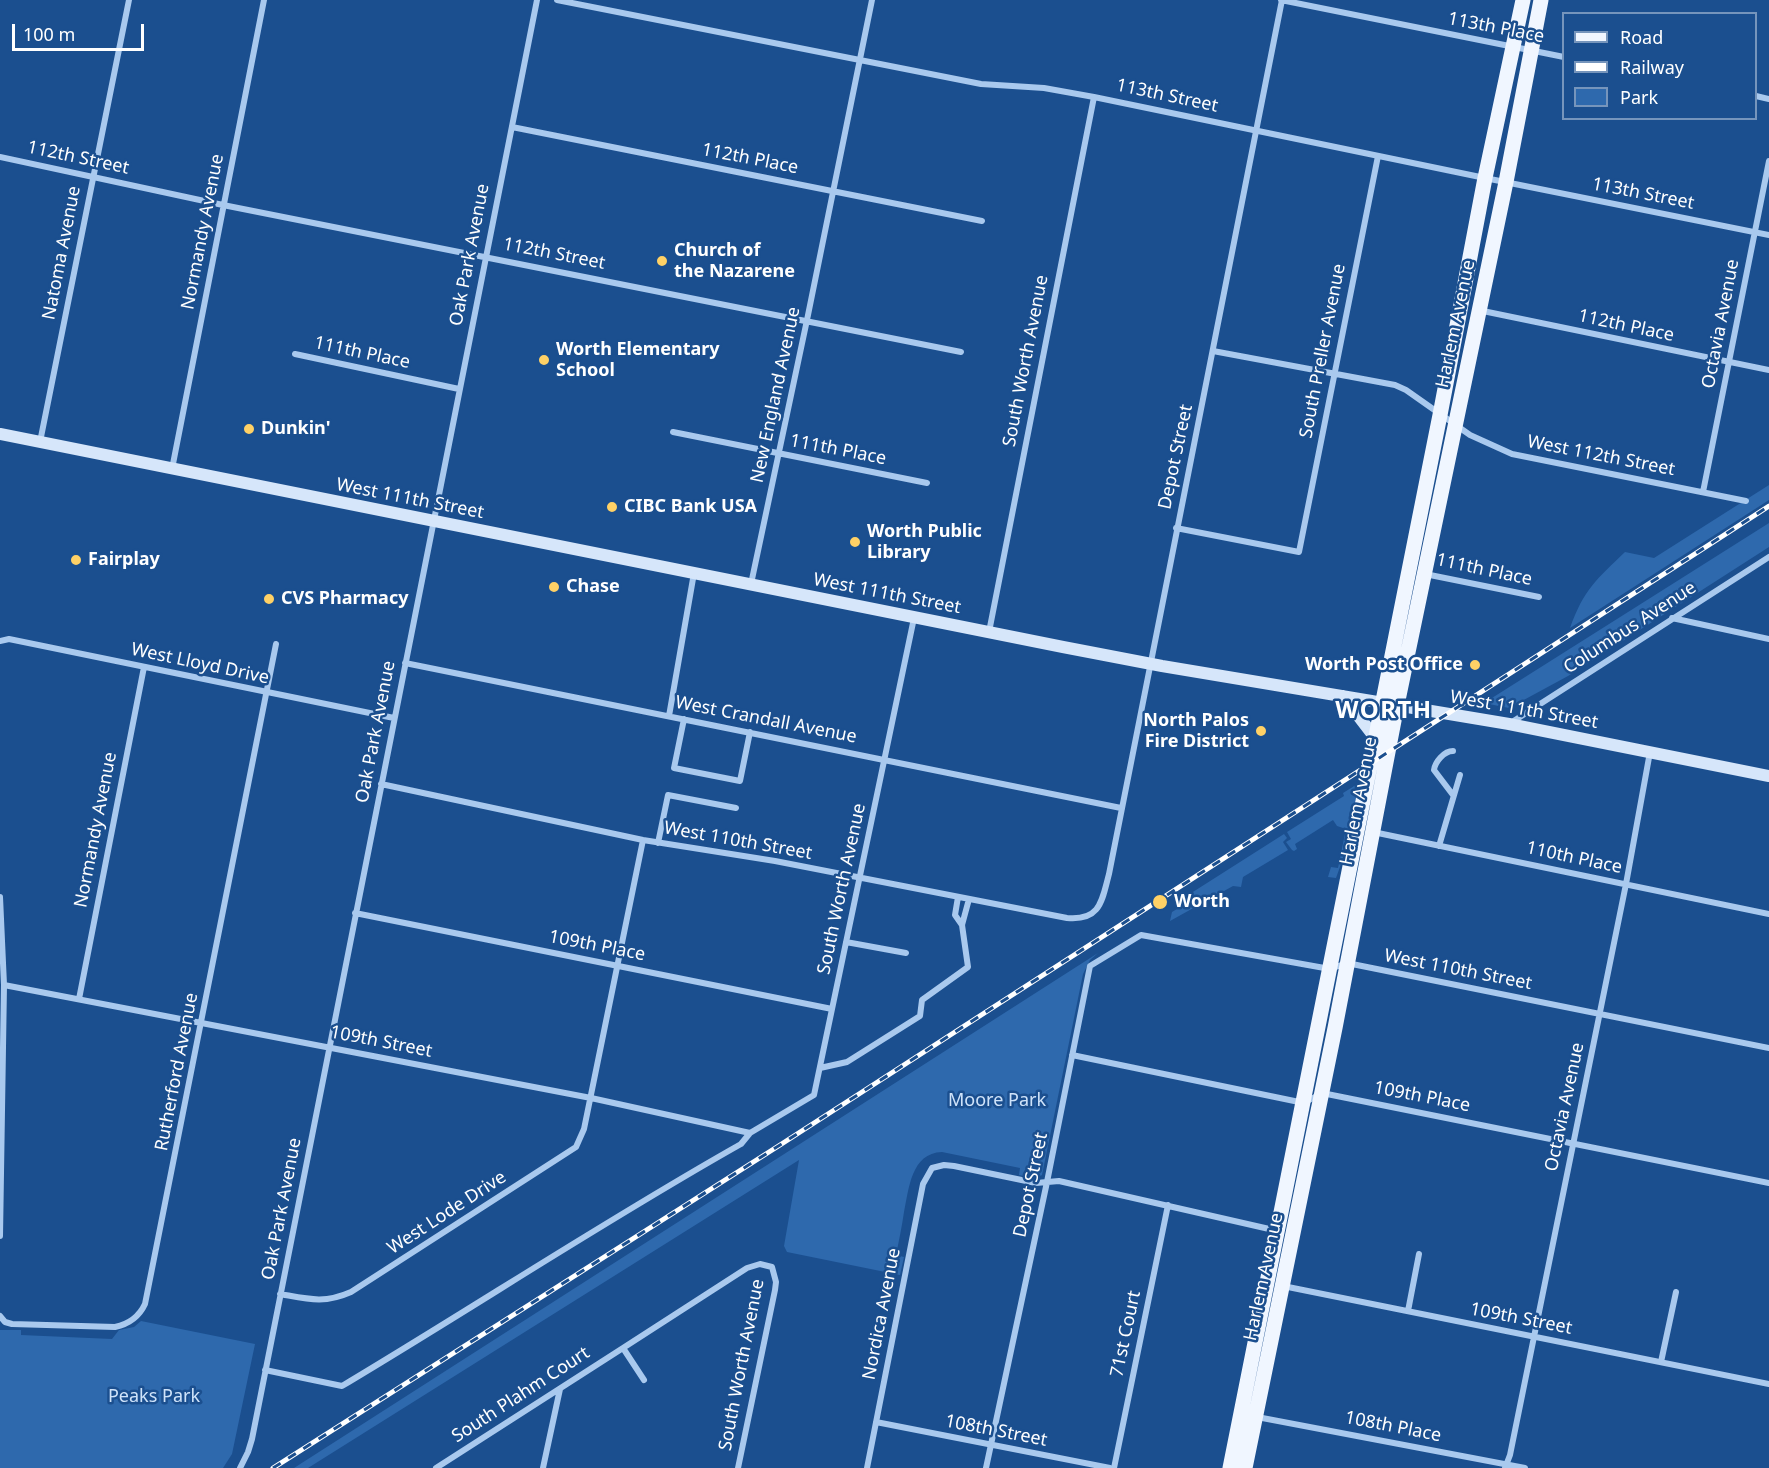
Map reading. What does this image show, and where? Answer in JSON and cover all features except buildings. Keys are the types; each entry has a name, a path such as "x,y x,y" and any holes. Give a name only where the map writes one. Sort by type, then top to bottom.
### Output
{"main road":[{"name":"Harlem Avenue","path":"1417,572 1440,415 1522,0"},
{"name":"Harlem Avenue","path":"1230,1468 1322,1093 1373,832 1390,704 1417,572 1455,425 1541,0"},
{"name":"West 111th Street","path":"0,434 914,618 1149,663 1509,724 1769,776"},
{"path":"1343,696 1376,739"},
{"name":"Harlem Avenue","path":"1245,1468 1256,1416 1275,1285 1279,1231 1376,739 1390,704"}],"street":[{"name":"Natoma Avenue","path":"39,442 129,0"},
{"name":"Normandy Avenue","path":"172,469 264,0"},
{"name":"Oak Park Avenue","path":"240,1468 252,1439 537,0"},
{"name":"113th Street","path":"557,0 981,84 1044,88 1094,97 1769,235"},
{"name":"New England Avenue","path":"751,585 872,0"},
{"name":"113th Place","path":"1282,0 1562,57"},
{"name":"Depot Street","path":"1090,915 1102,902 1282,0"},
{"name":"South Worth Avenue","path":"989,632 1094,97"},
{"name":"112th Place","path":"512,127 982,221"},
{"name":"South Preller Avenue","path":"1176,528 1299,552 1378,156"},
{"name":"112th Street","path":"0,157 961,352"},
{"name":"Octavia Avenue","path":"1703,492 1769,161"},
{"name":"112th Place","path":"1478,310 1769,370"},
{"path":"1213,351 1395,385 1406,390 1455,425"},
{"name":"111th Place","path":"295,354 459,389"},
{"name":"West 112th Street","path":"1455,425 1470,435 1512,454 1746,501"},
{"name":"111th Place","path":"673,432 927,483"},
{"name":"Columbus Avenue","path":"1509,724 1769,557"},
{"name":"111th Place","path":"1417,572 1539,597"},
{"path":"669,716 694,573"},
{"name":"South Worth Avenue","path":"265,1370 342,1386 741,1144 750,1133 814,1095 914,618"},
{"path":"1672,618 1769,639"},
{"name":"West Lloyd Drive","path":"0,640 9,639 394,718"},
{"name":"Rutherford Avenue","path":"1,1317 12,1324 115,1327 130,1321 142,1310 148,1295 276,644"},
{"name":"West Crandall Avenue","path":"405,663 1121,808"},
{"name":"Normandy Avenue","path":"79,999 144,667"},
{"path":"684,719 674,768 740,781 750,732"},
{"path":"1453,751 1445,754 1435,765 1434,770 1453,795"},
{"name":"Octavia Avenue","path":"1506,1466 1626,884 1650,752"},
{"path":"1439,846 1460,775"},
{"name":"West 110th Street","path":"381,784 658,843 765,859 1067,918 1082,918 1090,915"},
{"path":"658,843 668,795 735,808"},
{"name":"110th Place","path":"1373,832 1769,914"},
{"path":"591,1098 643,840"},
{"path":"0,897 4,985 0,1236"},
{"path":"958,897 955,915 962,925"},
{"path":"820,1068 847,1062 920,1016 922,1000 968,967 962,925 969,899"},
{"name":"109th Place","path":"355,913 832,1009"},
{"name":"Depot Street","path":"986,1468 1090,966 1141,935 1330,969"},
{"path":"846,942 906,953"},
{"path":"1330,969 1347,963"},
{"name":"West 110th Street","path":"1347,963 1769,1048"},
{"name":"109th Street","path":"4,985 591,1098 750,1133"},
{"path":"1072,1055 1304,1104 1322,1093"},
{"name":"109th Place","path":"1322,1093 1769,1184"},
{"name":"West Lode Drive","path":"280,1294 324,1300 337,1298 361,1286 576,1147 584,1129 591,1098"},
{"name":"Nordica Avenue","path":"867,1468 923,1184 929,1171 944,1165 1036,1183 1047,1182"},
{"path":"1047,1182 1059,1181 1279,1231"},
{"name":"71st Court","path":"1112,1468 1168,1205"},
{"path":"1408,1311 1419,1254"},
{"name":"South Plahm Court","path":"436,1468 747,1268 760,1264 772,1267"},
{"name":"South Worth Avenue","path":"738,1468 775,1290 776,1282 772,1267"},
{"name":"109th Street","path":"1275,1285 1769,1384"},
{"path":"1661,1362 1676,1292"},
{"path":"623,1348 644,1380"},
{"path":"543,1468 560,1389"},
{"name":"108th Place","path":"1256,1416 1525,1468"},
{"name":"108th Street","path":"876,1422 1112,1468"}],"green space":[{"path":"1769,485 1769,500 1570,628 1586,594 1625,552 1654,558"},
{"path":"1769,523 1769,547 1568,676 1509,708 1484,703"},
{"path":"1359,783 1346,850 1336,878 1328,877 1331,867 1338,868 1346,829 1337,826 1333,820 1295,844 1297,849 1294,851 1286,842 1291,839 1287,832 1344,796 1343,793"},
{"path":"1284,834 1287,838 1283,842 1288,850 1243,877 1241,887 1233,886 1170,921 1172,912 1177,909 1174,904"},
{"name":"Moore Park","path":"1098,953 1090,960 1083,974 1042,1175 1035,1179 1019,1175 1020,1168 942,1152 924,1159 918,1165 910,1183 896,1255 904,1257 900,1275 787,1252 784,1246 799,1160 308,1468 294,1468"},
{"name":"Peaks Park","path":"141,1321 255,1344 232,1454 223,1468 0,1468 0,1330 21,1330 21,1335 112,1339 119,1330 134,1327"}],"railway":[{"path":"273,1468 780,1145 1769,506"}],"place":[{"name":"Church of the Nazarene","path":"662,261"},
{"name":"Worth Elementary School","path":"544,360"},
{"name":"Dunkin'","path":"249,429"},
{"name":"CIBC Bank USA","path":"612,507"},
{"name":"Worth Public Library","path":"855,542"},
{"name":"Fairplay","path":"76,560"},
{"name":"Chase","path":"554,587"},
{"name":"CVS Pharmacy","path":"269,599"},
{"name":"Worth Post Office","path":"1475,665"},
{"name":"North Palos Fire District","path":"1261,731"},
{"name":"Worth","path":"1160,902"}],"district":[{"name":"WORTH","path":"1384,711"}]}
